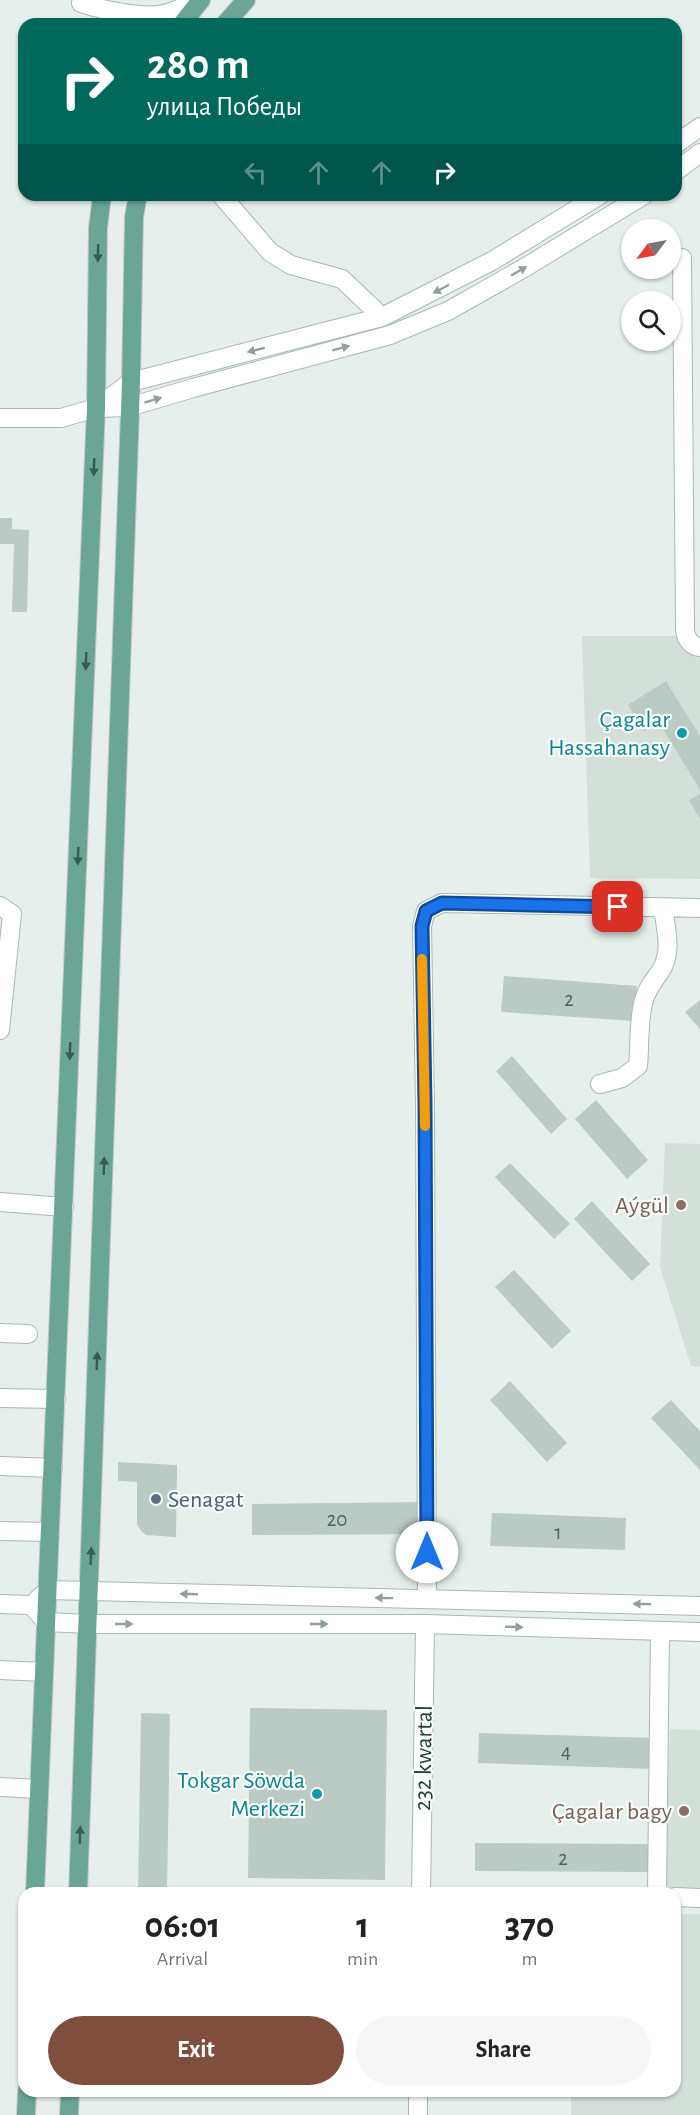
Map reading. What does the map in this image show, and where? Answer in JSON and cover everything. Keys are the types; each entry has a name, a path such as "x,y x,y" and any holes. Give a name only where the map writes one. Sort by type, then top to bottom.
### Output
{"main road":[{"path":"186,18 200,0"},
{"path":"230,18 246,0"},
{"path":"35,1887 96,408 98,228 101,201"},
{"path":"78,1887 131,382 134,217 137,201"},
{"path":"26,2115 27,2097"},
{"path":"69,2115 70,2097"}],"street":[{"path":"88,3 124,13 166,14 200,0"},
{"path":"88,3 97,18"},
{"path":"682,140 700,127"},
{"path":"682,166 700,153"},
{"path":"226,201 270,252 291,265 342,279 382,317"},
{"path":"96,408 131,382 382,317 492,261 590,201"},
{"path":"0,418 61,418 96,408 129,407 390,335 448,311 634,201"},
{"path":"682,258 685,630 689,641 700,647"},
{"path":"427,1599 422,926 426,911 442,903 700,908"},
{"path":"0,906 12,914 0,1030"},
{"path":"600,1084 622,1078 638,1066 643,1001 650,984 661,970 667,957 669,942 663,908"},
{"path":"0,1202 64,1207"},
{"path":"0,1333 28,1334"},
{"path":"0,1398 56,1399"},
{"path":"0,1466 53,1468"},
{"path":"0,1531 50,1532"},
{"path":"0,1604 31,1605 48,1590 700,1606"},
{"path":"31,1605 46,1622 88,1624 425,1624 700,1632"},
{"name":"232 kwartal","path":"421,1887 425,1624"},
{"path":"657,1887 660,1631"},
{"path":"0,1670 44,1672"},
{"path":"0,1787 39,1789"},
{"path":"681,1897 700,1898"},
{"path":"418,2097 418,2115"}],"shaded area":[{"path":"582,636 700,636 700,879 590,878"},
{"name":"Aýgül","path":"665,1143 700,1144 700,1367 691,1366 660,1267"},
{"name":"Çagalar bagy","path":"670,1729 700,1730 700,1906 681,1906 681,1887 665,1887"},
{"path":"681,1914 700,1914 700,2115 571,2115 571,2097 681,2097"}],"building":[{"path":"0,518 12,518 12,529 29,530 27,612 12,612 14,544 0,544"},
{"name":"Çagalar Hassahanasy","path":"666,681 700,736 700,790 659,722 644,731 628,705"},
{"name":"Çagalar Hassahanasy","path":"700,794 700,819 689,800"},
{"path":"504,976 637,986 634,1021 501,1012"},
{"path":"700,1000 700,1029 685,1012"},
{"path":"512,1056 567,1119 551,1134 496,1071"},
{"path":"596,1100 648,1160 627,1179 575,1119"},
{"path":"510,1163 570,1224 554,1239 495,1177"},
{"path":"592,1201 650,1264 632,1281 574,1219"},
{"path":"514,1270 571,1331 552,1349 495,1287"},
{"path":"510,1381 567,1443 547,1462 490,1400"},
{"path":"671,1400 700,1431 700,1470 651,1418"},
{"name":"Senagat","path":"118,1462 177,1465 176,1537 146,1535 141,1531 137,1524 137,1482 118,1481"},
{"path":"421,1502 422,1534 252,1535 252,1504"},
{"path":"492,1513 626,1518 625,1550 490,1546"},
{"name":"Tokgar Söwda Merkezi","path":"250,1708 387,1710 385,1880 248,1878"},
{"path":"141,1713 170,1714 167,1887 138,1887"},
{"path":"479,1733 654,1738 654,1769 478,1763"},
{"path":"475,1843 650,1844 650,1872 475,1871"}],"slow traffic":[{"path":"422,959 425,1126"}],"place":[{"name":"Çagalar Hassahanasy","path":"682,733"},
{"name":"Aýgül","path":"681,1205"},
{"name":"Senagat","path":"156,1499"},
{"name":"Tokgar Söwda Merkezi","path":"317,1794"},
{"name":"Çagalar bagy","path":"684,1811"}],"route":[{"path":"427,1552 422,926 426,911 442,903 618,907"}]}
